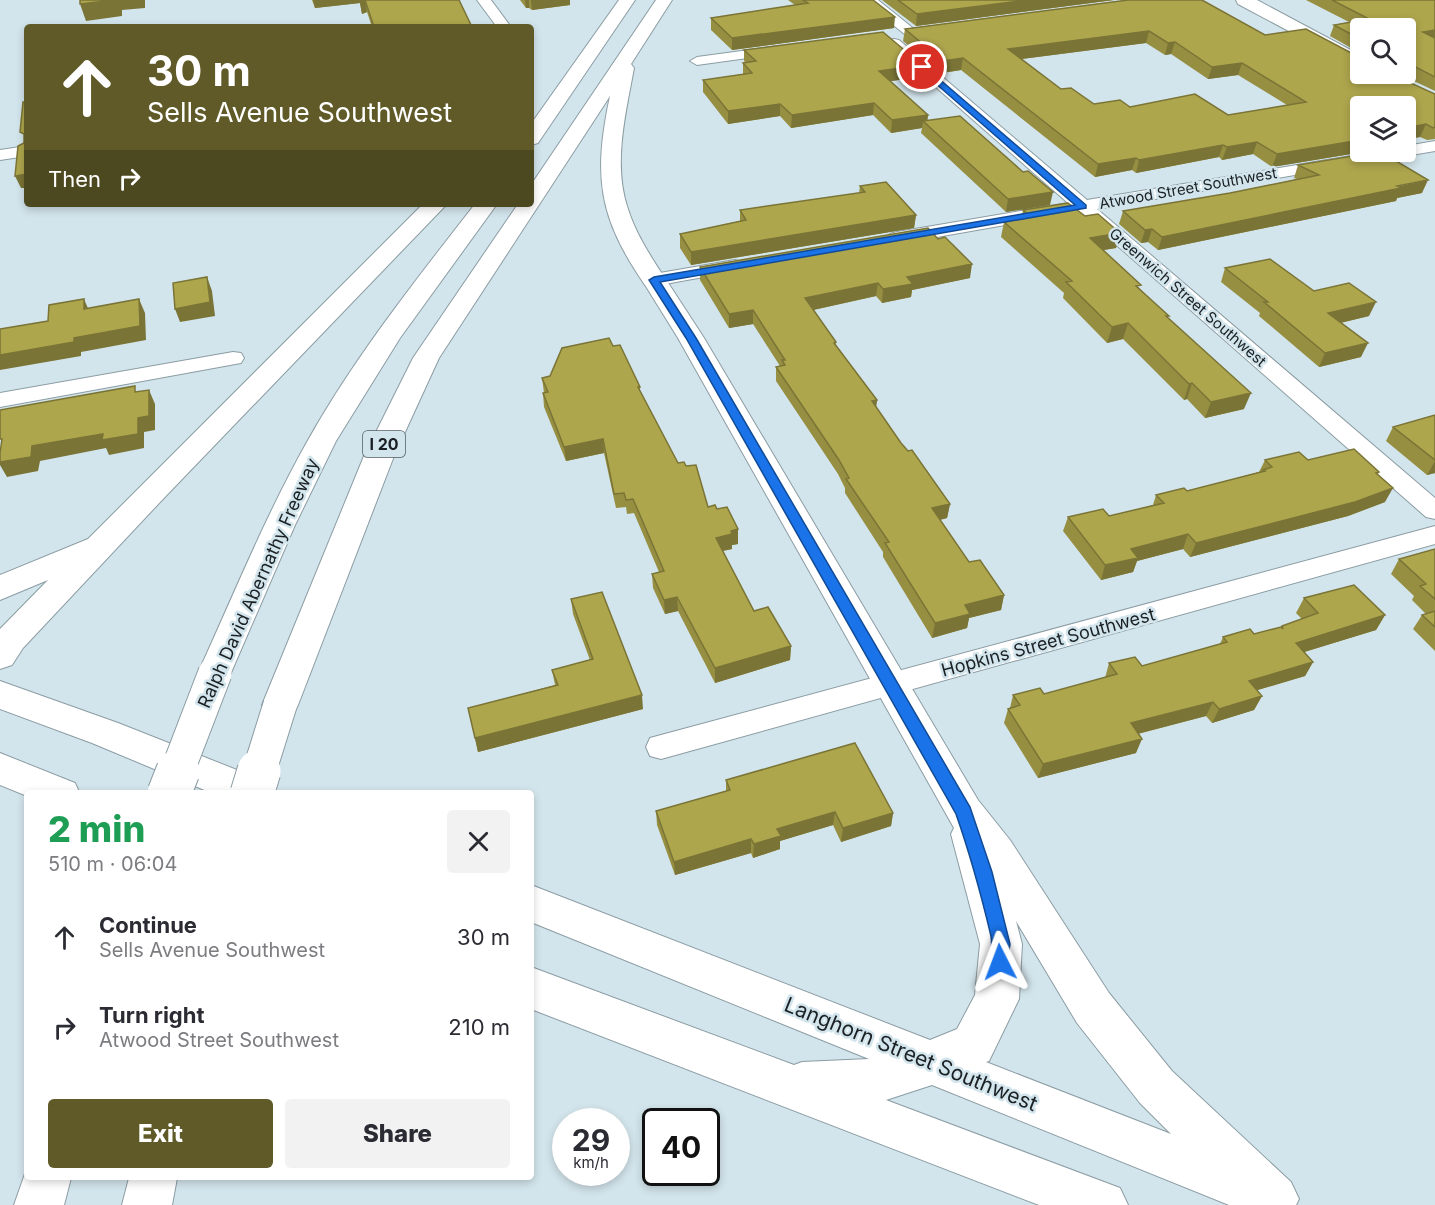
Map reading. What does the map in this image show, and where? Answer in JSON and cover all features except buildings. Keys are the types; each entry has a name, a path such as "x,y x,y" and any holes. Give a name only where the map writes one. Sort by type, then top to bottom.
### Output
{"main road":[{"path":"534,135 627,0"},
{"name":"I 20","path":"534,197 664,0"},
{"path":"1244,0 1350,57"},
{"path":"534,105 598,40"},
{"path":"628,54 612,140 610,171 613,196 621,222 654,280 691,338 964,812 996,852 1093,1008 1156,1087 1283,1202"},
{"path":"0,656 11,639 102,544 433,207"},
{"name":"Ralph David Abernathy Freeway","path":"170,790 214,673 303,476 349,399 414,300 484,207"},
{"name":"I 20","path":"255,790 280,705 374,467 426,358 527,207"},
{"path":"0,588 102,544"},
{"path":"0,695 105,733 244,790"},
{"path":"0,768 52,790"},
{"path":"788,1086 869,1082 932,1062 973,1045 997,999 1001,944 984,872 964,812"},
{"name":"Langhorn Street Southwest","path":"534,904 1283,1202"},
{"path":"534,989 1103,1205"},
{"path":"39,1205 46,1180"},
{"path":"147,1205 153,1180"}],"street":[{"path":"484,0 502,24"},
{"name":"Greenwich Street Southwest","path":"869,0 918,32 886,36 1435,511"},
{"path":"697,61 794,48"},
{"name":"Atwood Street Southwest","path":"1416,149 1435,146"},
{"path":"0,155 24,152"},
{"name":"Atwood Street Southwest","path":"874,243 1350,160"},
{"path":"654,280 758,262"},
{"path":"0,400 233,358"},
{"name":"Hopkins Street Southwest","path":"661,747 1435,535"}],"route":[{"path":"922,67 1083,207 654,280 691,338 964,812 984,872 1001,944 1000,962"}]}
